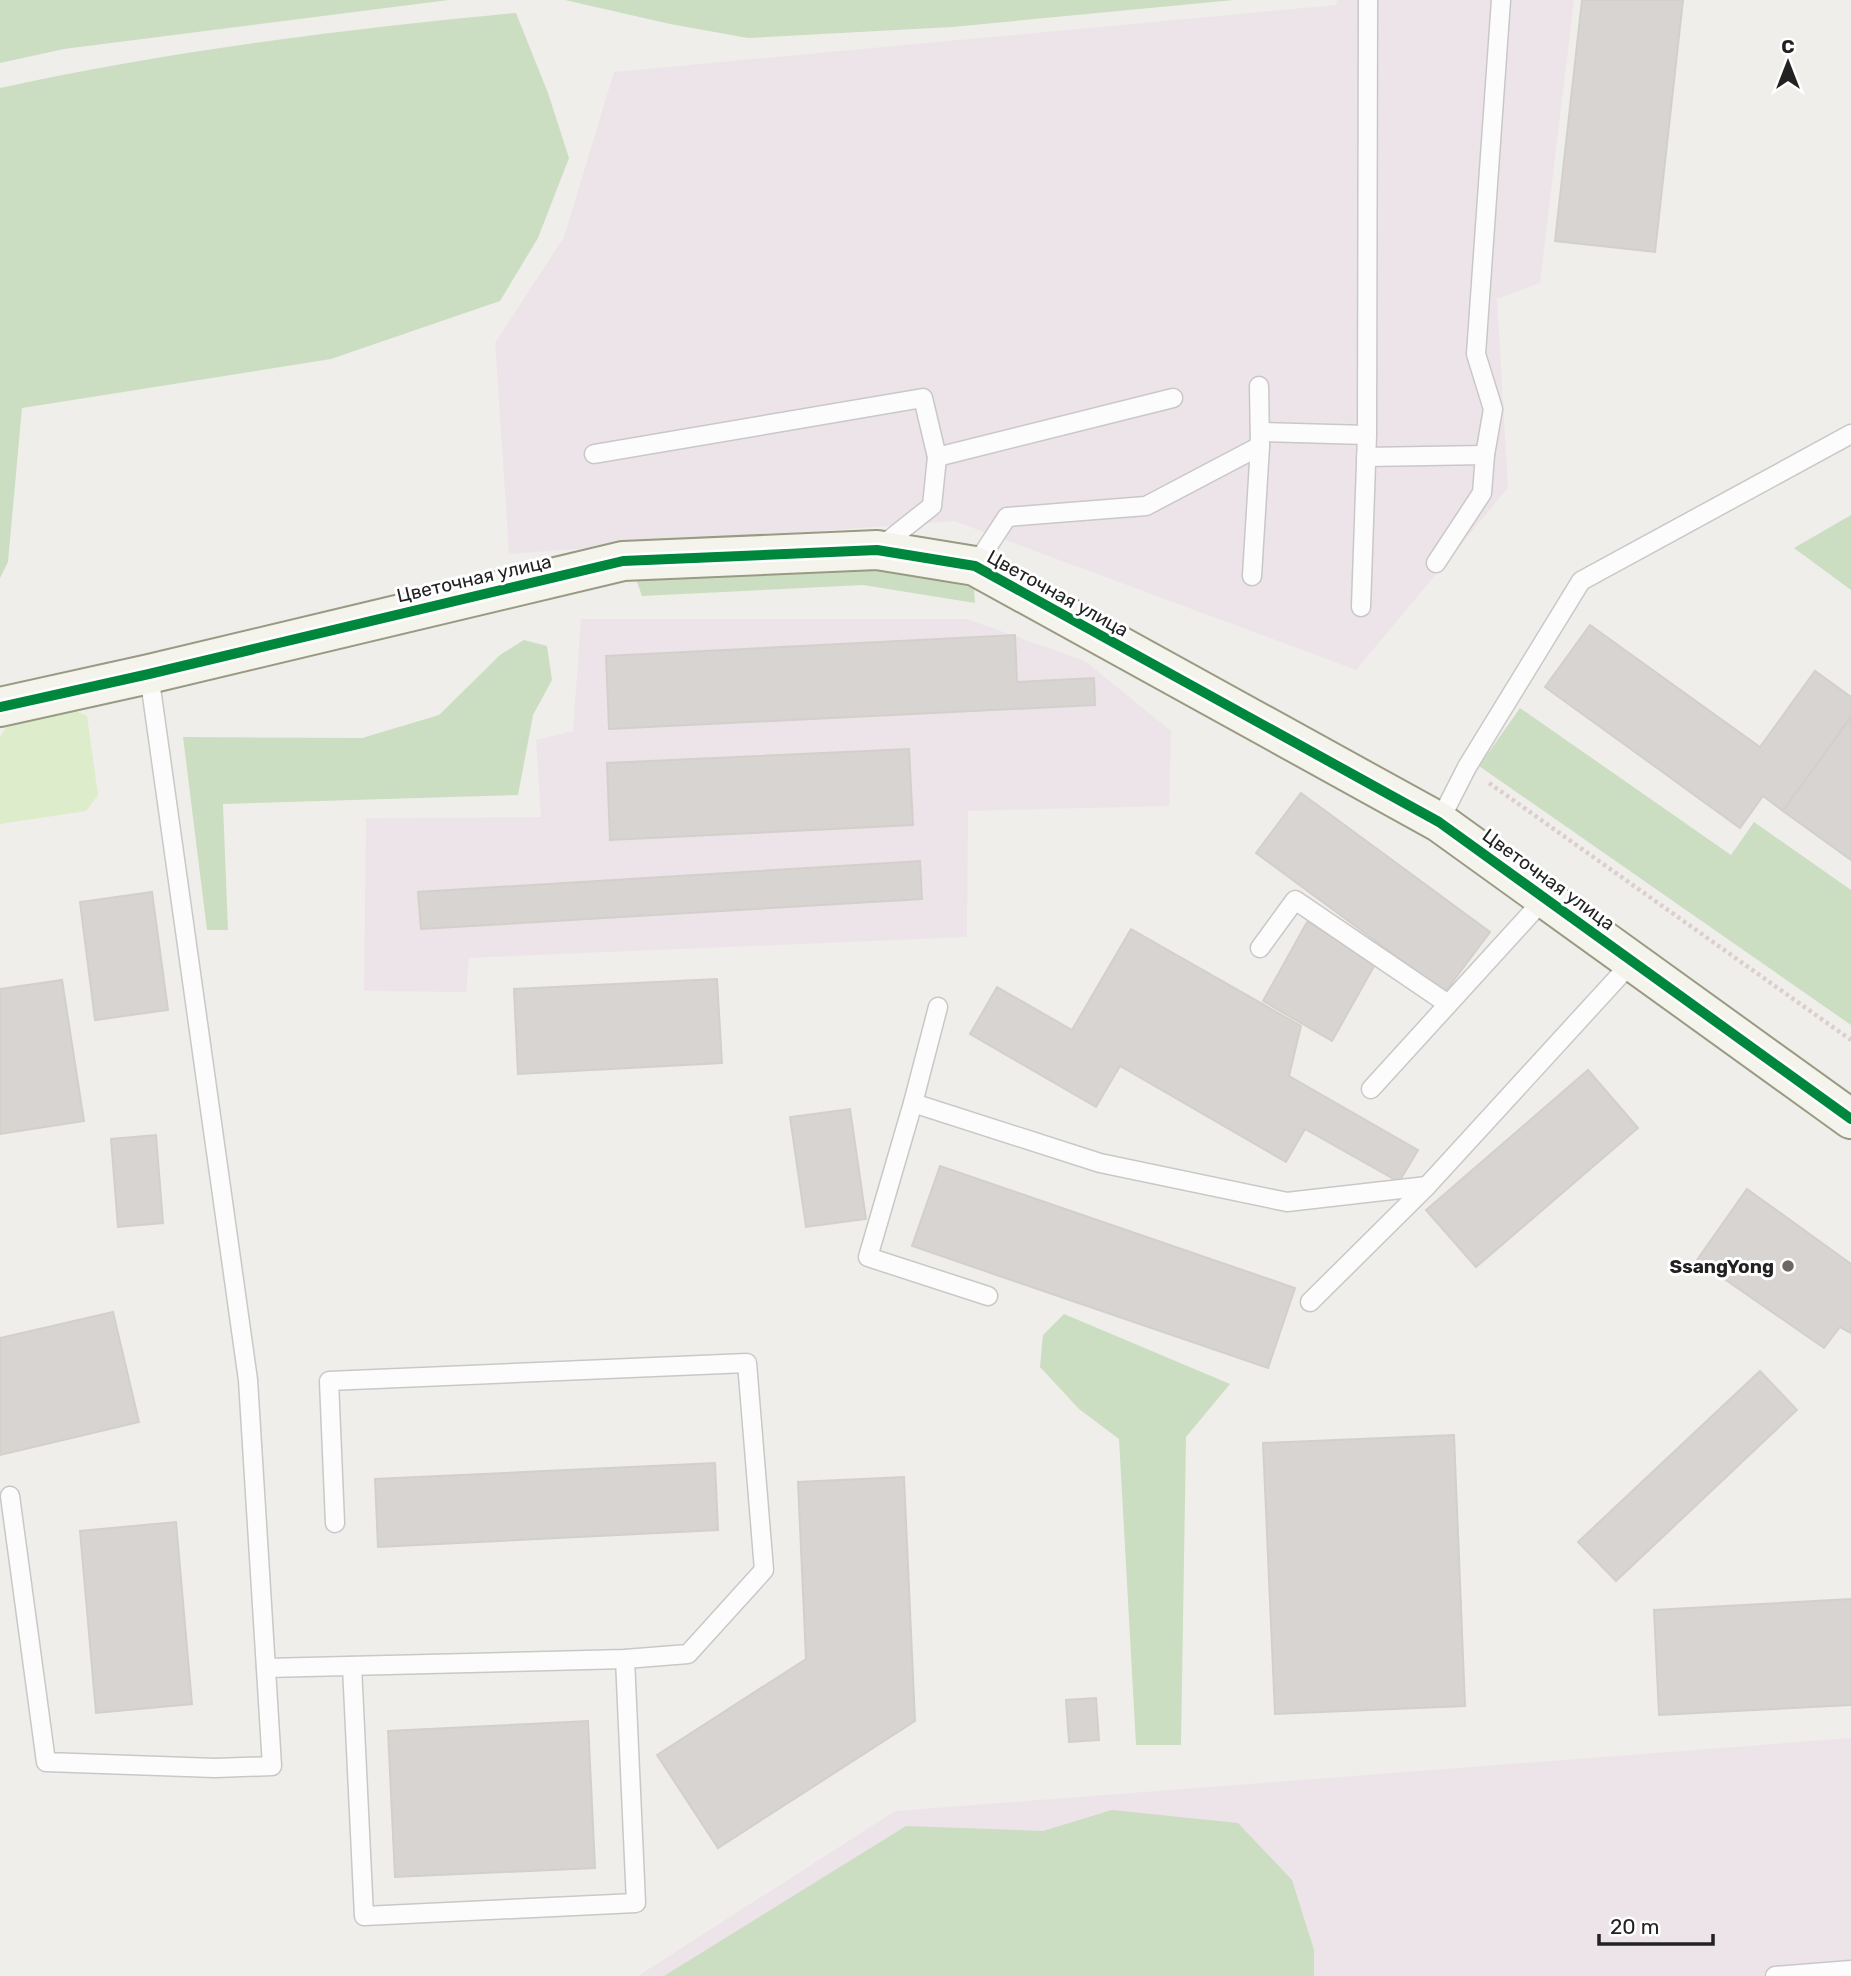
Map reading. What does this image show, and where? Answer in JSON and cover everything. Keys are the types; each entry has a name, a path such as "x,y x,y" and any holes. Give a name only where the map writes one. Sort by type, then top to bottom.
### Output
{"street":[{"name":"Цветочная улица","path":"0,707 623,561 877,550 975,566 1439,822 1851,1119"}],"lane":[{"path":"1361,607 1367,435 1368,0"},
{"path":"1436,563 1482,494 1493,409 1476,354 1501,0"},
{"path":"1252,576 1260,439 1259,386"},
{"path":"594,454 923,398 937,457 932,506 877,550"},
{"path":"937,457 1172,398"},
{"path":"975,566 1007,517 1146,506 1260,439 1367,435"},
{"path":"1439,822 1467,767 1581,581 1851,435"},
{"path":"1366,457 1485,456"},
{"path":"10,1496 46,1762 215,1768 272,1766 247,1380 149,674"},
{"path":"1371,1089 1545,898"},
{"path":"1260,947 1295,900 1448,1004"},
{"path":"1310,1301 1427,1186 1633,961"},
{"path":"938,1007 913,1103 867,1256 988,1296"},
{"path":"913,1103 1100,1163 1287,1202 1427,1186"},
{"path":"266,1668 625,1659 688,1654 764,1570 747,1363 330,1381 335,1523"},
{"path":"352,1666 364,1916 636,1903 625,1659"},
{"path":"1775,1976 1851,1969"}],"path":[{"path":"1467,767 1851,1040"}],"shaded area":[{"path":"1337,0 1574,0 1540,283 1497,299 1508,488 1356,670 954,521 509,554 495,343 564,237 614,72 1336,5"},
{"path":"581,619 967,619 1085,661 1171,731 1169,806 968,811 967,937 469,958 466,992 364,991 366,818 541,817 536,740 573,731"},
{"path":"1851,1738 1851,1976 638,1976 895,1811"}],"green space":[{"path":"0,0 449,0 64,49 0,63"},
{"path":"565,0 1234,0 952,27 748,38 670,24"},
{"path":"516,13 548,93 569,158 538,238 500,301 331,359 22,408 8,562 0,578 0,88 192,52 386,26"},
{"path":"1851,515 1851,590 1794,548"},
{"path":"874,566 974,588 975,603 863,585 642,596 636,579"},
{"path":"524,640 547,646 552,680 533,715 518,795 223,804 228,930 207,930 183,737 362,738 439,715 500,655"},
{"path":"70,708 87,716 98,795 86,811 0,824 0,738 12,716"},
{"path":"1520,708 1731,855 1754,822 1851,890 1851,1025 1479,766"},
{"path":"1064,1314 1230,1384 1186,1437 1181,1745 1136,1745 1119,1439 1079,1409 1040,1367 1043,1335"},
{"path":"1112,1810 1238,1823 1292,1880 1314,1950 1314,1976 664,1976 906,1826 1043,1831"}],"building":[{"path":"1582,0 1683,0 1655,252 1555,241"},
{"path":"1590,625 1760,747 1815,671 1851,697 1851,717 1783,811 1763,796 1740,828 1545,687"},
{"path":"1015,635 1017,682 1094,678 1095,705 609,729 606,656"},
{"path":"1851,717 1851,860 1783,811"},
{"path":"909,749 913,825 610,840 607,763"},
{"path":"1301,793 1490,932 1445,992 1256,853"},
{"path":"920,861 922,899 421,929 418,892"},
{"path":"152,892 168,1010 95,1020 80,902"},
{"path":"1307,922 1377,961 1332,1041 1263,1001"},
{"path":"1131,929 1301,1026 1289,1076 1418,1150 1399,1182 1305,1129 1286,1162 1120,1066 1096,1107 970,1034 997,987 1072,1030"},
{"path":"717,979 722,1063 518,1074 514,989"},
{"path":"62,980 84,1121 0,1134 0,989"},
{"path":"1588,1070 1638,1128 1476,1267 1426,1210"},
{"path":"850,1109 866,1219 806,1227 790,1117"},
{"path":"156,1135 163,1223 118,1227 111,1139"},
{"path":"940,1166 1295,1288 1268,1368 912,1246"},
{"path":"1747,1189 1851,1264 1851,1333 1840,1327 1824,1348 1697,1260"},
{"path":"113,1312 139,1422 0,1455 0,1338"},
{"path":"1760,1371 1797,1410 1616,1581 1578,1542"},
{"path":"1454,1435 1465,1706 1275,1714 1263,1443"},
{"path":"715,1463 718,1530 378,1547 375,1479"},
{"path":"904,1477 915,1721 718,1848 657,1755 806,1659 798,1482"},
{"path":"176,1522 192,1704 96,1713 80,1531"},
{"path":"1851,1599 1851,1705 1659,1715 1654,1610"},
{"path":"1096,1698 1099,1740 1069,1742 1066,1700"},
{"path":"588,1721 595,1868 395,1877 388,1731"}],"cycle path":[{"path":"0,707 623,561 877,550 975,566 1439,822 1851,1119"}],"place":[{"name":"SsangYong","path":"1788,1266"}]}
